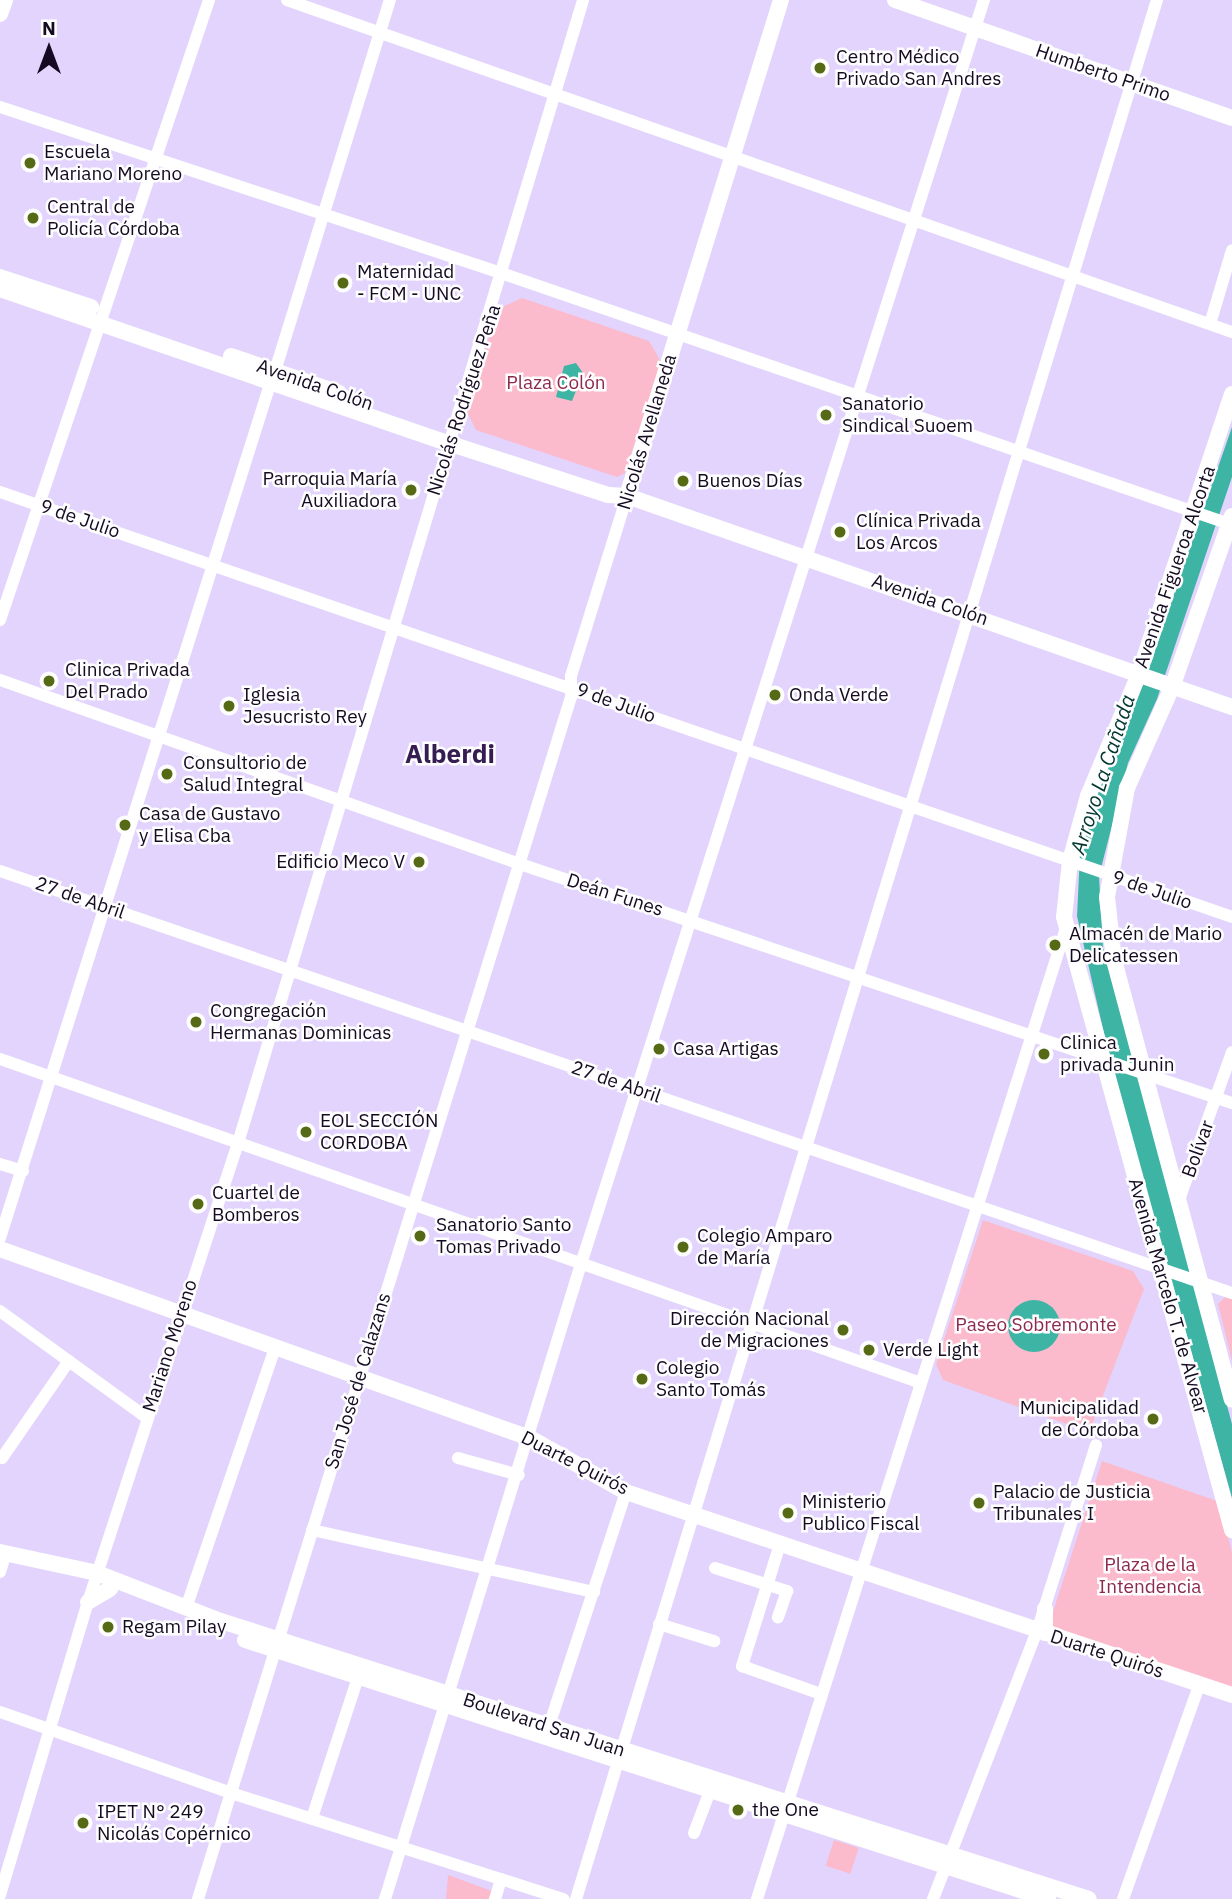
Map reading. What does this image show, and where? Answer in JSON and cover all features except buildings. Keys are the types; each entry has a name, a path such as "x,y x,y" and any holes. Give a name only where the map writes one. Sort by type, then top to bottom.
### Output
{"main road":[{"path":"0,13 5,0"},
{"name":"Nicolás Avellaneda","path":"628,496 781,0"},
{"name":"Humberto Primo","path":"895,0 1232,118"},
{"name":"Avenida Colón","path":"0,277 101,316 450,438 611,485 628,496 1232,707"},
{"name":"Avenida Colón","path":"0,289 101,316"},
{"name":"Avenida Figueroa Alcorta","path":"1101,1062 1065,931 1070,861 1094,779 1139,674 1232,394"},
{"name":"Avenida Figueroa Alcorta","path":"1146,1076 1108,930 1109,875 1127,788 1172,687 1231,522"},
{"name":"Avenida Marcelo T. de Alvear","path":"1101,1062 1226,1490 1232,1530"},
{"name":"Avenida Marcelo T. de Alvear","path":"1146,1076 1204,1284 1232,1399"},
{"name":"Duarte Quirós","path":"0,1249 530,1438 626,1492 1232,1695"},
{"name":"Boulevard San Juan","path":"1,1562 95,1578 186,1608 358,1677 549,1726 709,1791 786,1809"},
{"name":"Boulevard San Juan","path":"95,1578 110,1589 448,1700 948,1860 1089,1899"},
{"path":"88,1602 110,1589"},
{"path":"1041,1632 1045,1609"},
{"name":"Boulevard San Juan","path":"948,1860 1048,1899"}],"street":[{"path":"0,620 209,0"},
{"path":"287,0 1232,332"},
{"path":"0,1238 54,1078 390,0"},
{"name":"Nicolás Rodríguez Peña","path":"342,798 450,438 504,274 554,92 583,0"},
{"path":"385,1899 519,1475 581,1264 984,0"},
{"path":"576,1899 749,1323 971,614 1134,84 1157,0"},
{"path":"0,107 155,161 504,274 677,336 857,395 1194,512 1231,522"},
{"path":"1210,324 1232,250"},
{"name":"9 de Julio","path":"0,492 569,686 1232,917"},
{"name":"Nicolás Avellaneda","path":"517,863 571,697 569,686 628,496"},
{"name":"Deán Funes","path":"0,680 342,798 517,863 690,919 1101,1062 1232,1103"},
{"name":"Mariano Moreno","path":"0,1895 95,1578 238,1143 342,798"},
{"name":"San José de Calazans","path":"198,1899 517,863"},
{"name":"27 de Abril","path":"0,871 1232,1293"},
{"path":"757,1899 1065,931"},
{"name":"Bolívar","path":"1179,1200 1232,1052"},
{"path":"0,1059 411,1206 921,1383"},
{"path":"0,1164 23,1171"},
{"path":"0,1311 146,1417"},
{"path":"186,1608 275,1348"},
{"path":"2,1458 69,1361"},
{"path":"1045,1609 1096,1445"},
{"path":"458,1458 519,1475"},
{"path":"549,1726 626,1492"},
{"path":"312,1530 489,1572 594,1592"},
{"path":"779,1544 741,1666 821,1694"},
{"path":"715,1568 787,1591 778,1617"},
{"path":"659,1624 713,1640"},
{"path":"933,1899 1041,1632"},
{"path":"312,1818 358,1677"},
{"path":"1123,1899 1199,1685"},
{"path":"0,1712 231,1793 563,1899"},
{"path":"694,1833 709,1791"},
{"path":"495,1899 501,1879"}],"green space":[{"name":"Plaza Colón","path":"522,298 649,341 661,362 625,473 617,477 476,430 466,410 498,309"},
{"name":"Paseo Sobremonte","path":"983,1220 1133,1271 1144,1289 1089,1432 943,1380 936,1364"},
{"path":"1225,1297 1232,1299 1232,1361 1218,1304"},
{"name":"Plaza de la Intendencia","path":"1102,1461 1220,1502 1232,1553 1232,1688 1048,1627"},
{"path":"834,1840 859,1848 850,1874 826,1866"},
{"path":"448,1875 492,1891 489,1899 446,1899"}],"shaded area":[{"path":"576,363 583,373 572,401 556,397 564,366"},
{"path":"1232,427 1232,477 1157,699 1128,763 1099,876 1103,948 1232,1424 1232,1498 1112,1068 1077,916 1080,854 1109,758 1139,695"},
{"path":"1034,1300 1044,1302 1052,1308 1058,1316 1058,1336 1052,1344 1044,1350 1034,1352 1024,1350 1016,1344 1010,1336 1008,1326 1010,1316 1016,1308 1024,1302"}],"place":[{"name":"Centro Médico Privado San Andres","path":"820,68"},
{"name":"Escuela Mariano Moreno","path":"30,163"},
{"name":"Central de Policía Córdoba","path":"33,218"},
{"name":"Maternidad - FCM - UNC","path":"343,283"},
{"name":"Sanatorio Sindical Suoem","path":"826,415"},
{"name":"Buenos Días","path":"683,481"},
{"name":"Parroquia María Auxiliadora","path":"411,490"},
{"name":"Clínica Privada Los Arcos","path":"840,532"},
{"name":"Clinica Privada Del Prado","path":"49,681"},
{"name":"Onda Verde","path":"775,695"},
{"name":"Iglesia Jesucristo Rey","path":"229,706"},
{"name":"Consultorio de Salud Integral","path":"167,774"},
{"name":"Casa de Gustavo y Elisa Cba","path":"125,825"},
{"name":"Edificio Meco V","path":"419,862"},
{"name":"Almacén de Mario Delicatessen","path":"1055,945"},
{"name":"Congregación Hermanas Dominicas","path":"196,1022"},
{"name":"Casa Artigas","path":"659,1049"},
{"name":"Clinica privada Junin","path":"1044,1054"},
{"name":"EOL SECCIÓN CORDOBA","path":"306,1132"},
{"name":"Cuartel de Bomberos","path":"198,1204"},
{"name":"Sanatorio Santo Tomas Privado","path":"420,1236"},
{"name":"Colegio Amparo de María","path":"683,1247"},
{"name":"Dirección Nacional de Migraciones","path":"843,1330"},
{"name":"Verde Light","path":"869,1350"},
{"name":"Colegio Santo Tomás","path":"642,1379"},
{"name":"Municipalidad de Córdoba","path":"1153,1419"},
{"name":"Palacio de Justicia Tribunales I","path":"979,1503"},
{"name":"Ministerio Publico Fiscal","path":"788,1513"},
{"name":"Regam Pilay","path":"108,1627"},
{"name":"the One","path":"738,1810"},
{"name":"IPET N° 249 Nicolás Copérnico","path":"83,1823"}],"district":[{"name":"Alberdi","path":"450,754"}],"water label":[{"name":"Arroyo La Cañada","path":"1102,774"}]}
